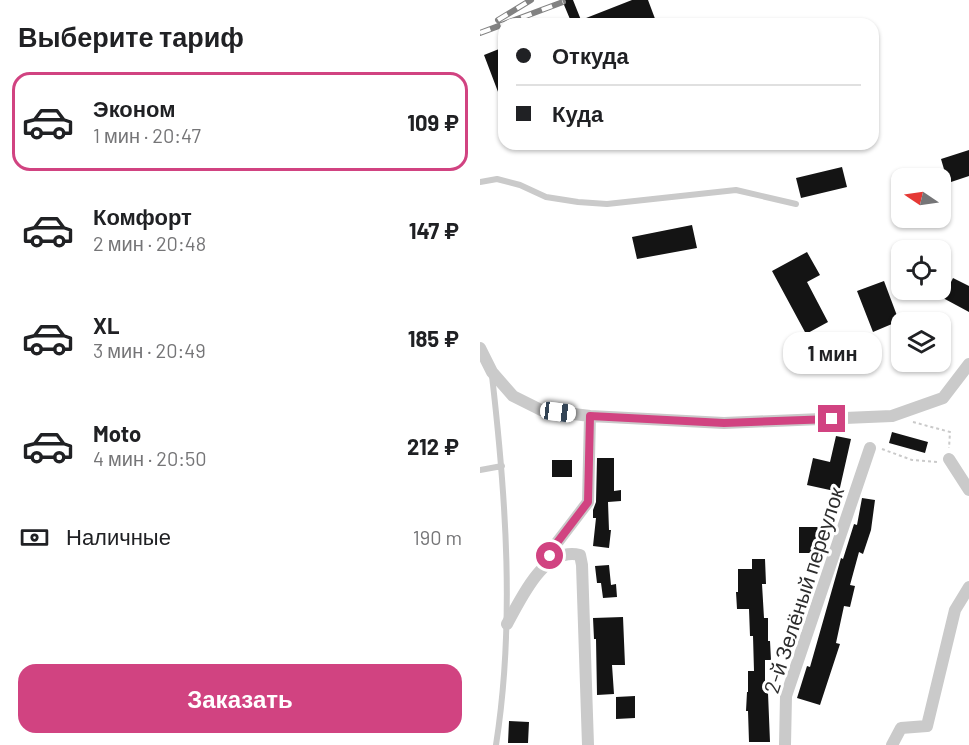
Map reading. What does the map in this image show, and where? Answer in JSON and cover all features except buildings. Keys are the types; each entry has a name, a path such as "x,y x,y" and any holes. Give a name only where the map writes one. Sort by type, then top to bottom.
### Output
{"street":[{"path":"480,348 492,372 513,396 541,410 590,416 724,423 892,416 943,398 969,364"},
{"path":"507,624 556,544 588,502 590,416"},
{"name":"2-й Зелёный переулок","path":"785,745 786,696 870,448"},
{"path":"949,459 969,490"},
{"path":"544,567 552,560 572,553 580,555 588,745"},
{"path":"892,745 902,728 927,726 955,610 969,586"}],"lane":[{"path":"480,182 497,178 546,197 578,202 607,204 736,190 796,204"},
{"path":"492,372 502,466 507,624 496,745"},
{"path":"480,470 502,466"}],"path":[{"path":"870,448 938,463 949,459 950,432 892,416"}],"railway":[{"path":"501,18 531,0"},
{"path":"520,18 563,2"},
{"path":"480,33 498,26"}],"route":[{"path":"550,556 556,544 588,502 590,416 724,423 832,419"}]}
